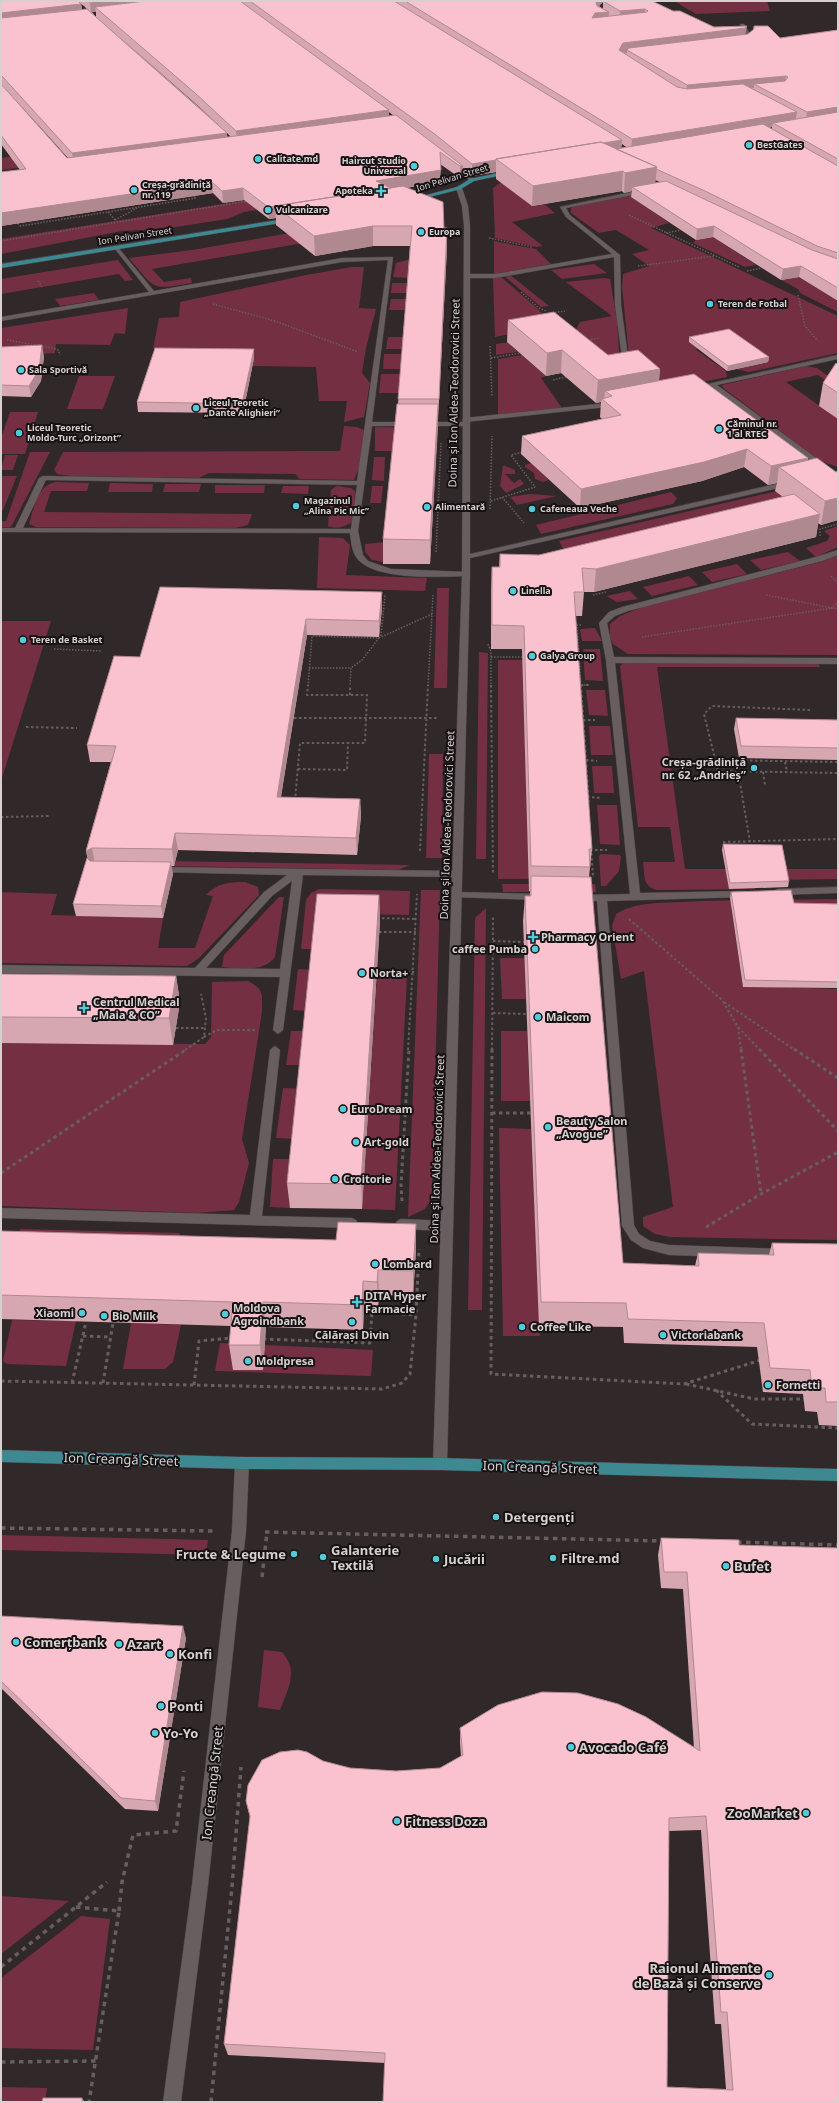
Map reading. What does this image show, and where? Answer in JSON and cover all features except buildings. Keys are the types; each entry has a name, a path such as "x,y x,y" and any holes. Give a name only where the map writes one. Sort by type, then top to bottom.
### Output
{"main road":[{"name":"Ion Pelivan Street","path":"410,200 459,188 472,180 516,171"},
{"name":"Ion Pelivan Street","path":"1,266 296,220"},
{"name":"Ion Creangă Street","path":"1,1456 242,1463 440,1464 838,1475"}],"street":[{"path":"737,42 748,40 750,37 742,25"},
{"path":"446,159 472,180"},
{"name":"Doina și Ion Aldea-Teodorovici Street","path":"440,1464 466,574 465,422 468,276 465,206 459,188"},
{"path":"617,255 568,216 563,207 652,190"},
{"path":"117,248 153,293"},
{"path":"468,276 495,276 617,255"},
{"path":"617,255 618,305 625,358 638,369"},
{"path":"1,319 342,260 391,258 354,531 359,557 370,567 393,572 466,574"},
{"path":"686,389 835,358"},
{"path":"821,360 832,368"},
{"path":"712,384 832,474 824,476"},
{"path":"368,424 442,424 493,419 622,402"},
{"path":"18,530 43,478 360,483"},
{"path":"466,557 795,482"},
{"path":"1,530 354,531"},
{"path":"635,897 608,642 603,622 612,614 649,602 819,559 838,552"},
{"path":"610,660 838,661"},
{"path":"148,870 457,874"},
{"path":"196,972 268,894 298,872"},
{"path":"278,1030 298,872"},
{"path":"571,898 838,890"},
{"path":"457,895 548,897"},
{"path":"602,898 628,1226 635,1237 647,1245 669,1250 795,1254"},
{"path":"1,969 286,973"},
{"path":"255,1220 275,1050"},
{"path":"1,1213 367,1223"},
{"path":"389,1224 447,1226"},
{"name":"Ion Creangă Street","path":"172,2102 200,1885 240,1531 242,1463"}],"path":[{"path":"16,220 20,226 196,198 189,192"},
{"path":"1,241 255,200"},
{"path":"115,220 134,211 138,207"},
{"path":"108,212 118,222"},
{"path":"625,214 739,267"},
{"path":"666,233 681,230"},
{"path":"488,231 489,238 537,248"},
{"path":"617,269 715,256"},
{"path":"747,271 762,268"},
{"path":"798,295 805,326 835,358"},
{"path":"208,302 275,321 358,352 376,363"},
{"path":"549,313 565,311"},
{"path":"587,340 622,334"},
{"path":"1,339 53,348 58,350 60,355"},
{"path":"489,552 493,419 490,340"},
{"path":"38,349 53,348"},
{"path":"491,358 520,353"},
{"path":"553,380 566,378"},
{"path":"1,1381 382,1389 402,1382 410,1374 416,1315 419,1249 415,1243 405,1238 401,1185 414,972 442,424"},
{"path":"491,501 535,487 511,455 526,452"},
{"path":"502,497 526,524 544,539"},
{"path":"308,507 323,507"},
{"path":"433,507 438,507"},
{"path":"762,594 838,609"},
{"path":"309,668 351,668 362,660 380,637 385,595"},
{"path":"593,595 612,614"},
{"path":"608,642 832,608 838,602"},
{"path":"295,805 300,743 365,743 367,695 307,695 312,636 380,637 432,614"},
{"path":"589,812 577,625 604,625"},
{"path":"487,642 491,657 493,896 491,1374 684,1384 754,1399 808,1399"},
{"path":"54,649 101,651"},
{"path":"491,657 523,657"},
{"path":"350,695 351,668"},
{"path":"810,710 712,706 704,714 718,771 838,773"},
{"path":"294,718 462,718"},
{"path":"26,727 77,728"},
{"path":"298,769 347,770 348,743"},
{"path":"715,760 838,762"},
{"path":"785,762 787,772"},
{"path":"738,771 750,842"},
{"path":"763,772 765,785"},
{"path":"1,817 49,816"},
{"path":"723,842 838,839"},
{"path":"766,841 768,846"},
{"path":"591,842 593,882"},
{"path":"731,842 733,846"},
{"path":"602,898 626,916 722,1000 838,1078"},
{"path":"371,918 416,919"},
{"path":"379,932 416,932"},
{"path":"493,941 524,942"},
{"path":"196,972 206,1018 204,1037"},
{"path":"377,972 414,972"},
{"path":"722,1000 738,1027 838,1131"},
{"path":"493,1013 527,1014"},
{"path":"738,1027 761,1194"},
{"path":"176,1028 205,1028"},
{"path":"1,1173 204,1037 217,1030 278,1030"},
{"path":"492,1113 530,1114"},
{"path":"669,1250 761,1194 838,1152"},
{"path":"258,1339 370,1343 372,1312 416,1315"},
{"path":"72,1383 86,1322"},
{"path":"103,1383 113,1323"},
{"path":"83,1336 111,1337"},
{"path":"194,1385 199,1342 219,1338 235,1338"},
{"path":"684,1384 764,1359"},
{"path":"716,1390 752,1424 838,1428"},
{"path":"1,1528 216,1531 215,1536"},
{"path":"240,1531 668,1541"},
{"path":"261,1586 267,1532"},
{"path":"735,1542 838,1545"},
{"path":"749,1542 750,1549"},
{"path":"211,2102 232,1887 242,1761"},
{"path":"89,2102 119,1911 122,1882 133,1835 176,1831 185,1769"},
{"path":"1,1967 108,1882"},
{"path":"76,1907 119,1911"},
{"path":"1,2062 96,2061"}],"shaded area":[{"path":"674,1 767,1 770,11 696,14"},
{"path":"44,152 56,163 1,170 1,158"},
{"path":"617,179 544,204 555,213 512,222 543,246 537,247 495,238 493,188 501,182"},
{"path":"658,191 636,200 669,223 651,228 838,316 838,353 749,372 736,369 768,362 728,334 689,342 698,349 695,349 726,371 727,377 676,387 665,385 629,357 622,286 623,274 649,266 632,254 649,250 616,230 599,233 571,213 571,208 573,206"},
{"path":"273,196 286,205 244,212 227,219 163,229 122,231 1,254 1,239"},
{"path":"313,229 333,238 152,269 164,282 191,278 192,283 168,287 161,287 150,282 129,258 192,250"},
{"path":"713,237 756,265 745,267 693,243 696,240"},
{"path":"494,241 536,249 551,264 494,274"},
{"path":"411,259 409,278 393,277 396,263"},
{"path":"118,260 133,280 125,281 119,274 1,294 1,279"},
{"path":"594,264 607,273 562,279 551,270"},
{"path":"352,267 364,267 359,308 376,309 366,348 362,373 370,383 364,417 344,422 347,401 319,401 316,367 253,366 254,351 153,349 159,318 179,317 180,302 306,275"},
{"path":"510,275 549,306 541,307 504,276"},
{"path":"501,277 538,309 546,318 541,328 495,337 493,278"},
{"path":"799,277 838,301 838,312 800,293 798,289 781,280"},
{"path":"604,278 610,279 617,321 620,367 624,367 649,386 649,391 642,394 600,402 584,393 616,386 552,334 576,330 580,322 612,316 566,282"},
{"path":"392,283 409,283 408,293 391,293"},
{"path":"94,293 99,300 60,306 55,299"},
{"path":"391,299 409,299 407,310 389,310"},
{"path":"128,308 125,334 115,333 110,345 56,344 55,353 1,356 1,328"},
{"path":"388,337 404,337 404,349 386,349"},
{"path":"516,341 511,346 518,352 496,355 496,344"},
{"path":"384,354 403,354 402,369 383,369"},
{"path":"522,355 546,376 541,378 562,408 498,416 498,359"},
{"path":"806,366 817,368 838,383 838,389 818,375 786,382 838,419 838,467 823,462 812,455 722,387 722,385"},
{"path":"381,374 402,374 400,393 379,393"},
{"path":"79,376 115,376 103,409 67,409"},
{"path":"10,412 38,412 25,454 1,454 1,438"},
{"path":"344,426 357,427 364,430 359,468 354,480 300,479 295,474 209,473 199,478 70,476 57,474 54,470 63,452 340,451"},
{"path":"375,427 437,428 394,451 375,451"},
{"path":"30,452 50,452 11,527 1,527 1,521 6,521"},
{"path":"5,455 18,455 13,470 1,470"},
{"path":"374,457 385,457 384,481 372,480"},
{"path":"531,463 549,480 543,482 535,479 534,473 525,467 525,465"},
{"path":"503,465 515,470 515,474 505,474 514,483 520,479 524,484 506,493 500,486"},
{"path":"1,476 17,476 3,510 1,510"},
{"path":"838,477 838,494 574,569 559,541"},
{"path":"56,482 89,483 87,491 51,491 44,512 252,514 248,525 235,528 36,527 29,524 40,492 50,484"},
{"path":"110,483 153,484 152,492 108,492"},
{"path":"165,484 201,484 199,492 163,492"},
{"path":"215,485 265,485 264,493 215,493"},
{"path":"283,486 309,486 308,494 281,493"},
{"path":"337,486 351,488 355,491 353,522 335,528 328,526 331,490"},
{"path":"372,486 383,486 381,503 370,503"},
{"path":"671,492 677,498 673,504 541,534 536,525"},
{"path":"530,494 557,496 517,505 510,497"},
{"path":"838,526 838,547 816,557 806,548 827,541 830,536 824,531"},
{"path":"319,537 343,538 350,545 346,575 427,578 425,591 317,588"},
{"path":"385,542 383,562 372,560 365,552 365,544"},
{"path":"788,552 800,561 761,570 750,560"},
{"path":"838,555 838,655 628,654 613,644 610,637 610,624 620,616 642,607 821,562"},
{"path":"737,564 747,574 712,582 702,572"},
{"path":"689,576 698,585 652,596 643,587"},
{"path":"437,588 449,588 447,688 434,688"},
{"path":"630,591 638,599 617,602 606,596"},
{"path":"1,621 51,621 1,781"},
{"path":"595,628 602,641 582,641 580,629"},
{"path":"583,649 600,649 603,681 585,680"},
{"path":"479,652 488,653 486,859 476,859"},
{"path":"498,660 523,660 529,872 589,874 590,878 498,879"},
{"path":"625,662 818,663 820,667 657,667 685,869 838,869 838,879 755,880 755,889 657,890 649,886 644,876 643,862 675,862 670,827 638,827 620,666"},
{"path":"586,690 605,690 608,716 589,715"},
{"path":"589,726 610,726 613,755 591,755"},
{"path":"429,754 443,754 442,858 426,858"},
{"path":"592,766 612,766 614,793 594,793"},
{"path":"597,805 617,805 620,845 600,844"},
{"path":"601,854 620,855 621,857 619,871 606,886 601,886 599,856"},
{"path":"97,860 410,865 398,870 104,865"},
{"path":"245,882 258,887 259,895 199,958 187,966 1,963 1,892 57,894 51,915 163,918 158,948 195,948 213,896 206,895 214,888 224,884"},
{"path":"502,884 595,884 596,892 503,892"},
{"path":"319,889 410,891 409,915 316,913 313,949 301,949 306,900 311,893"},
{"path":"421,890 440,890 432,1198 425,1209 408,1217"},
{"path":"279,897 284,897 275,957 270,962 258,967 222,967 224,955"},
{"path":"838,899 838,910 731,908 743,986 838,989 838,1240 670,1237 655,1234 643,1226 643,1217 673,1207 644,971 621,979 612,926 616,914 631,907 656,903 720,900"},
{"path":"486,908 482,1310 468,1310 475,918"},
{"path":"500,958 525,958 526,999 502,999"},
{"path":"298,969 313,970 309,1011 293,1010"},
{"path":"377,976 407,977 395,1210 362,1209"},
{"path":"248,981 260,990 262,1012 242,1139 249,1163 239,1202 234,1210 197,1213 1,1206 1,1043 205,1044 211,1037 212,982"},
{"path":"291,1031 307,1031 304,1065 286,1065"},
{"path":"501,1031 527,1031 530,1101 501,1101"},
{"path":"283,1088 302,1089 297,1139 276,1138"},
{"path":"499,1128 531,1129 540,1336 503,1336"},
{"path":"273,1159 294,1159 290,1208 270,1207"},
{"path":"20,1229 180,1233 178,1244 17,1240"},
{"path":"12,1320 76,1321 66,1366 7,1364 3,1361"},
{"path":"131,1323 181,1325 173,1362 165,1369 123,1369"},
{"path":"220,1343 373,1350 371,1376 215,1371"},
{"path":"1,1535 208,1540 206,1555 1,1550"},
{"path":"264,1650 282,1652 290,1666 291,1673 289,1687 280,1710 258,1707"},
{"path":"1,1896 69,1901 1,1954"},
{"path":"81,1916 110,1919 93,2050 1,2048 1,1978"},
{"path":"1,2087 47,2088 45,2102 1,2102"}],"place":[{"name":"BestGates","path":"749,145"},
{"name":"Calitate.md","path":"258,159"},
{"name":"Haircut Studio Universal","path":"414,166"},
{"name":"Creșa-grădiniță nr. 119","path":"134,190"},
{"name":"Apoteka","path":"381,191"},
{"name":"Vulcanizare","path":"268,210"},
{"name":"Europa","path":"421,232"},
{"name":"Teren de Fotbal","path":"710,304"},
{"name":"Sala Sportivă","path":"21,370"},
{"name":"Liceul Teoretic „Dante Alighieri”","path":"196,408"},
{"name":"Căminul nr. 1 al RTEC","path":"719,429"},
{"name":"Liceul Teoretic Moldo-Turc „Orizont”","path":"19,433"},
{"name":"Magazinul „Alina Pic Mic”","path":"296,506"},
{"name":"Alimentară","path":"427,507"},
{"name":"Cafeneaua Veche","path":"532,509"},
{"name":"Linella","path":"513,591"},
{"name":"Teren de Basket","path":"23,640"},
{"name":"Galya Group","path":"532,656"},
{"name":"Creșa-grădiniță nr. 62 „Andrieș”","path":"754,768"},
{"name":"Pharmacy Orient","path":"533,937"},
{"name":"caffee Pumba","path":"535,949"},
{"name":"Norta+","path":"362,973"},
{"name":"Centrul Medical „Maia & CO”","path":"84,1008"},
{"name":"Maicom","path":"538,1017"},
{"name":"EuroDream","path":"343,1109"},
{"name":"Beauty Salon „Avogue”","path":"548,1127"},
{"name":"Art-gold","path":"356,1142"},
{"name":"Croitorie","path":"335,1179"},
{"name":"Lombard","path":"375,1264"},
{"name":"DITA Hyper Farmacie","path":"357,1302"},
{"name":"Xiaomi","path":"82,1313"},
{"name":"Moldova Agroindbank","path":"225,1314"},
{"name":"Bio Milk","path":"104,1316"},
{"name":"Călărași Divin","path":"352,1322"},
{"name":"Coffee Like","path":"522,1327"},
{"name":"Victoriabank","path":"663,1335"},
{"name":"Moldpresa","path":"248,1361"},
{"name":"Fornetti","path":"768,1385"},
{"name":"Detergenți","path":"496,1517"},
{"name":"Fructe & Legume","path":"294,1554"},
{"name":"Galanterie Textilă","path":"323,1557"},
{"name":"Filtre.md","path":"553,1558"},
{"name":"Jucării","path":"436,1559"},
{"name":"Bufet","path":"726,1566"},
{"name":"Comerțbank","path":"16,1642"},
{"name":"Azart","path":"119,1644"},
{"name":"Konfi","path":"170,1654"},
{"name":"Ponti","path":"161,1706"},
{"name":"Yo-Yo","path":"155,1733"},
{"name":"Avocado Café","path":"571,1747"},
{"name":"ZooMarket","path":"806,1813"},
{"name":"Fitness Doza","path":"397,1821"},
{"name":"Raionul Alimente de Bază și Conserve","path":"769,1975"}]}
